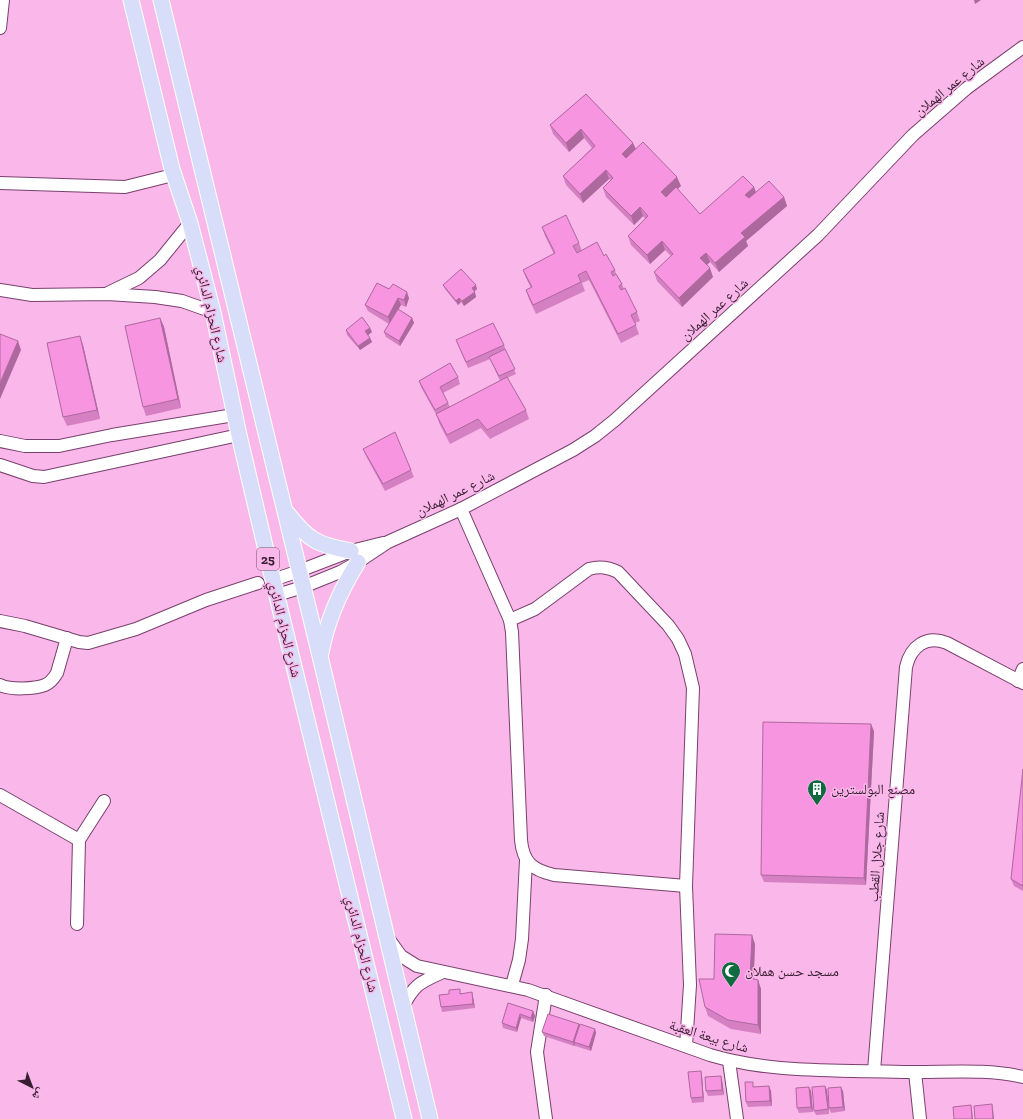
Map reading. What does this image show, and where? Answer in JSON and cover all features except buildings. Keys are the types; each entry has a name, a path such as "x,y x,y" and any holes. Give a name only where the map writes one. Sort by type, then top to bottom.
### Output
{"main road":[{"name":"شارع الحزام الدائري","path":"132,0 173,175 190,223 213,312 234,415 273,580 278,595 404,1119"},
{"name":"شارع الحزام الدائري","path":"161,0 285,510 430,1119"},
{"path":"285,510 300,530 312,540 355,556 345,584 329,619 320,656"}],"street":[{"path":"0,28 3,0"},
{"name":"شارع عمر الهملان","path":"273,580 299,571 355,556 388,542 461,509 573,450 595,436 615,420 818,235 913,135 967,88 1023,47"},
{"path":"0,183 125,187 173,175"},
{"path":"107,294 139,278 160,260 190,223"},
{"path":"0,290 32,295 107,294 182,300 213,312"},
{"path":"0,441 25,446 58,446 234,415"},
{"path":"0,465 33,476 44,477 239,435"},
{"path":"461,509 510,620 512,632 521,840 523,854 526,860 535,868 544,873 554,875 686,886"},
{"name":"شارع عمر الهملان","path":"278,595 322,580 355,556"},
{"path":"510,620 535,609 589,569 598,566 618,572 668,626 678,639 685,654 693,688 686,886 690,985 686,1046"},
{"path":"0,621 25,626 79,642 88,643 136,629 206,600 258,583"},
{"path":"0,685 14,688 46,685 57,673 67,638"},
{"name":"شارع جلال القطب","path":"874,1071 908,658 923,642 938,639 1021,682"},
{"path":"1021,682 1023,669"},
{"path":"0,795 78,840"},
{"path":"77,924 78,840 104,801"},
{"path":"512,985 519,960 522,939 526,860"},
{"name":"شارع بيعة العقبة","path":"386,936 401,956 417,966 512,985 546,995 729,1061 792,1070 1022,1074"},
{"path":"403,1007 409,994 414,988 421,982 443,972"},
{"path":"546,995 537,1052 546,1119"},
{"path":"729,1061 737,1119"},
{"path":"915,1072 920,1119"}],"place":[{"name":"مصنع البولسترين","path":"817,806"},
{"name":"مسجد حسن هملان","path":"731,988"}]}
